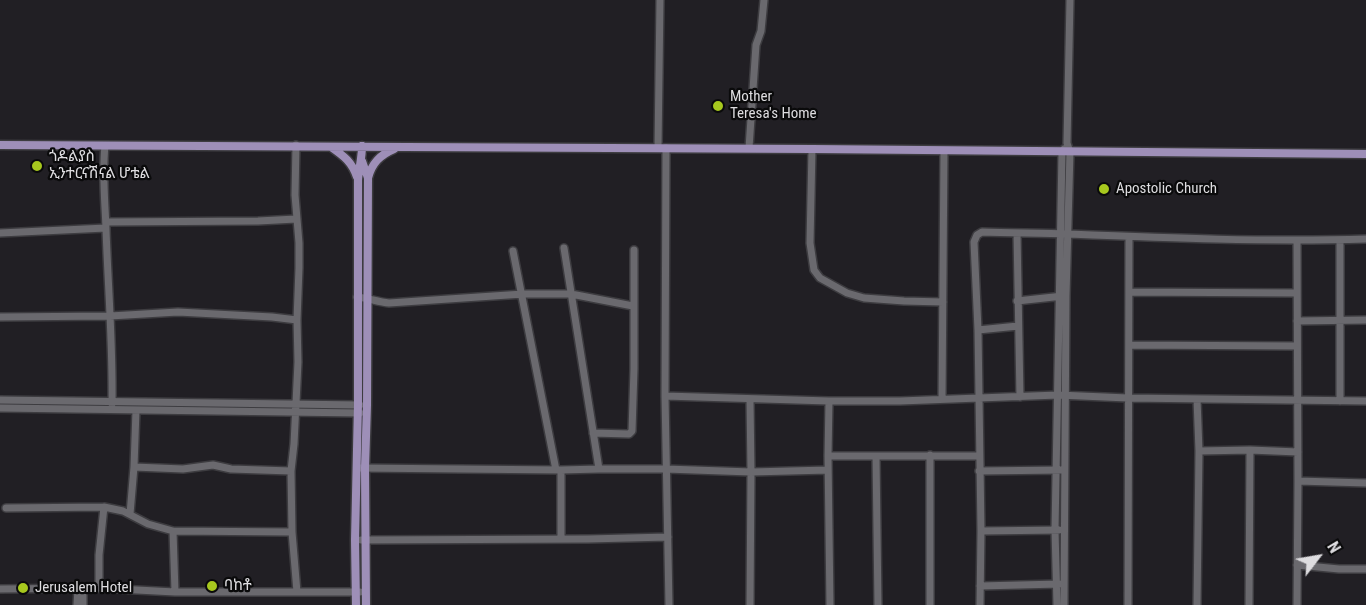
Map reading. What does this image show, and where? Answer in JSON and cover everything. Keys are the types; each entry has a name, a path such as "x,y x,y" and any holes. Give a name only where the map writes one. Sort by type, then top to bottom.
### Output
{"main road":[{"path":"0,145 296,145 944,151 1066,149 1366,154"},
{"path":"331,146 347,158 358,180"},
{"path":"362,146 358,180 357,297 362,409"},
{"path":"368,178 378,159 397,147"},
{"path":"356,605 354,540 360,468 367,298 368,178 362,160"},
{"path":"358,204 368,204"},
{"path":"360,468 365,540 366,605"}],"street":[{"path":"660,0 669,605"},
{"path":"749,148 756,45 761,31 764,0"},
{"path":"1057,605 1061,584 1064,530 1058,395 1063,296 1070,0"},
{"path":"296,145 296,219 299,251 298,362 291,471 292,532 297,592"},
{"path":"105,146 104,186 112,410"},
{"path":"812,149 810,243 814,270 820,278 847,293 864,298 943,302"},
{"path":"942,399 944,151"},
{"path":"0,233 106,225 296,219"},
{"path":"980,605 981,531 975,238 977,235 982,232 1129,237 1366,239"},
{"path":"1017,233 1020,397"},
{"path":"1128,605 1129,237"},
{"path":"1297,240 1297,605"},
{"path":"1340,240 1340,401"},
{"path":"564,248 599,469"},
{"path":"593,433 629,434 632,431 634,250"},
{"path":"513,251 559,470 561,539"},
{"path":"1129,292 1297,293"},
{"path":"357,297 389,303 523,294 571,294 633,306"},
{"path":"1017,301 1063,296"},
{"path":"1063,296 1066,395 1055,530 1064,605"},
{"path":"0,317 110,316 178,312 297,320"},
{"path":"1297,321 1366,320"},
{"path":"978,330 1018,326"},
{"path":"1129,345 1297,346"},
{"path":"665,396 829,401 1066,395 1366,401"},
{"path":"1197,399 1199,451 1197,605"},
{"path":"0,400 295,403 362,409"},
{"path":"750,400 750,605"},
{"path":"829,401 830,605"},
{"path":"0,408 295,412 362,409"},
{"path":"130,514 136,410"},
{"path":"1249,605 1250,450"},
{"path":"1199,451 1298,452"},
{"path":"930,455 931,605"},
{"path":"828,456 979,456"},
{"path":"876,456 878,605"},
{"path":"134,467 183,469 213,465 231,469 291,471"},
{"path":"360,468 666,469 751,472 828,470"},
{"path":"979,471 1060,470"},
{"path":"1298,482 1366,483"},
{"path":"6,508 104,507 123,511 148,524 173,531 292,532"},
{"path":"99,588 99,555 104,507"},
{"path":"981,531 1064,530"},
{"path":"173,531 175,592"},
{"path":"354,540 668,537"},
{"path":"1297,565 1366,569"},
{"path":"980,585 1061,584"},
{"path":"0,589 99,588 175,592 366,592"},
{"path":"77,605 80,589"},
{"path":"80,589 83,605"}],"place":[{"name":"Mother Teresa's Home","path":"718,106"},
{"name":"ጎዶልያስ ኢንተርናሽናል ሆቴል","path":"37,166"},
{"name":"Apostolic Church","path":"1104,189"},
{"name":"ባከቶ","path":"212,586"},
{"name":"Jerusalem Hotel","path":"23,588"}]}
